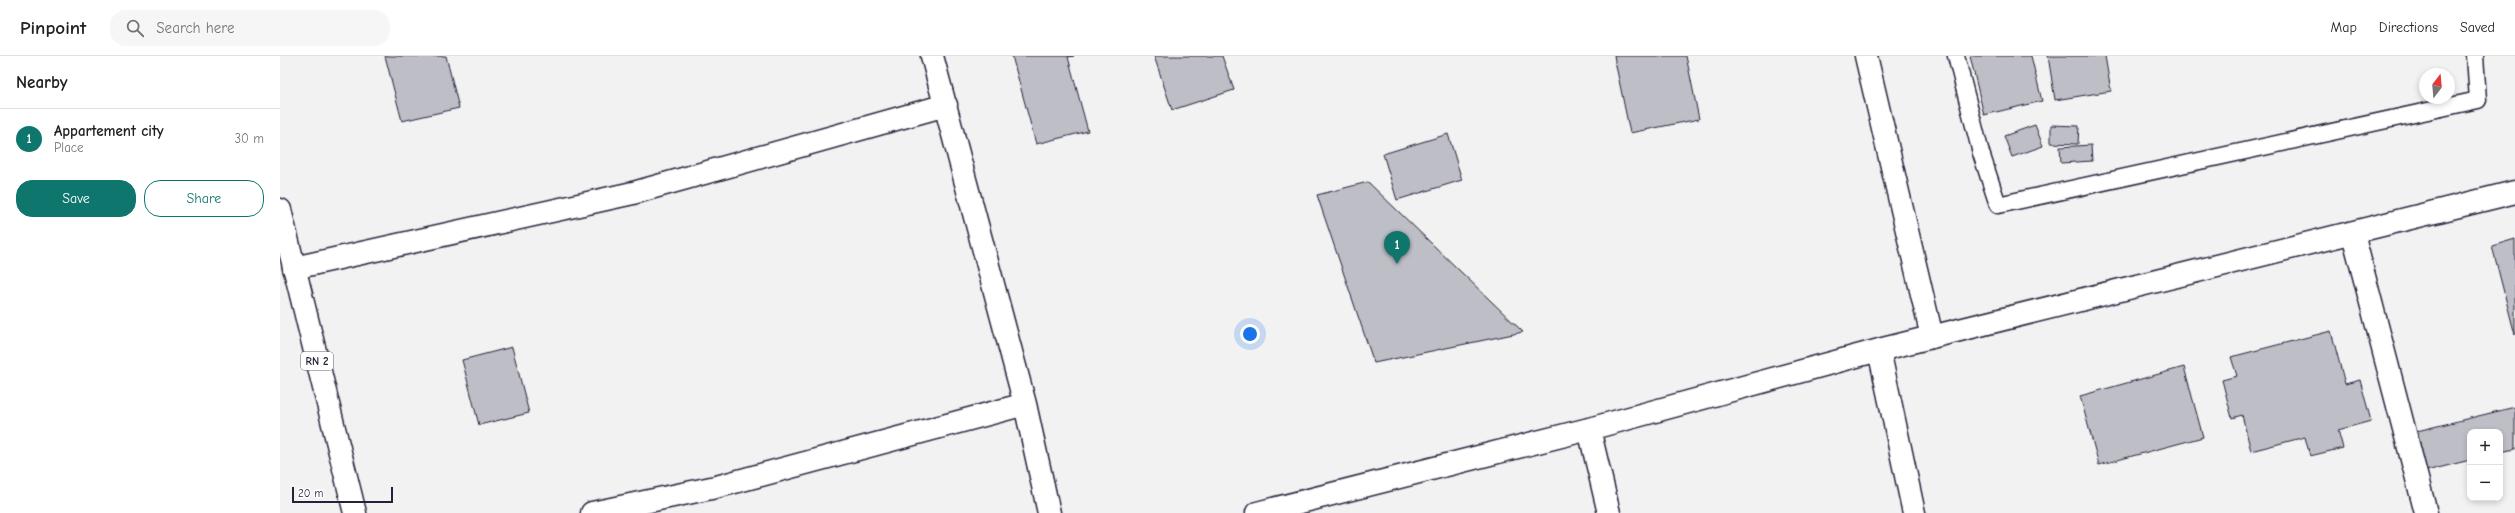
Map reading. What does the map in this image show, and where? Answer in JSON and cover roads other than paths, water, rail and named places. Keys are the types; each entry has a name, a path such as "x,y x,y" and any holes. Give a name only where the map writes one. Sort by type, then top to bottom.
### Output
{"street":[{"path":"932,56 1025,404 1049,513"},
{"path":"1866,56 1932,337"},
{"path":"294,268 633,193 946,105"},
{"path":"1257,513 1589,429 1878,350 2353,234 2515,192"},
{"name":"RN 2","path":"280,210 355,513"},
{"path":"2353,234 2426,513"},
{"path":"1878,350 1914,513"},
{"path":"592,513 716,487 1025,404"},
{"path":"1589,429 1609,513"}],"lane":[{"path":"1956,56 1981,153 1998,205 2478,100 2475,56"}],"place":[{"name":"Appartement city","path":"1397,264"}]}
